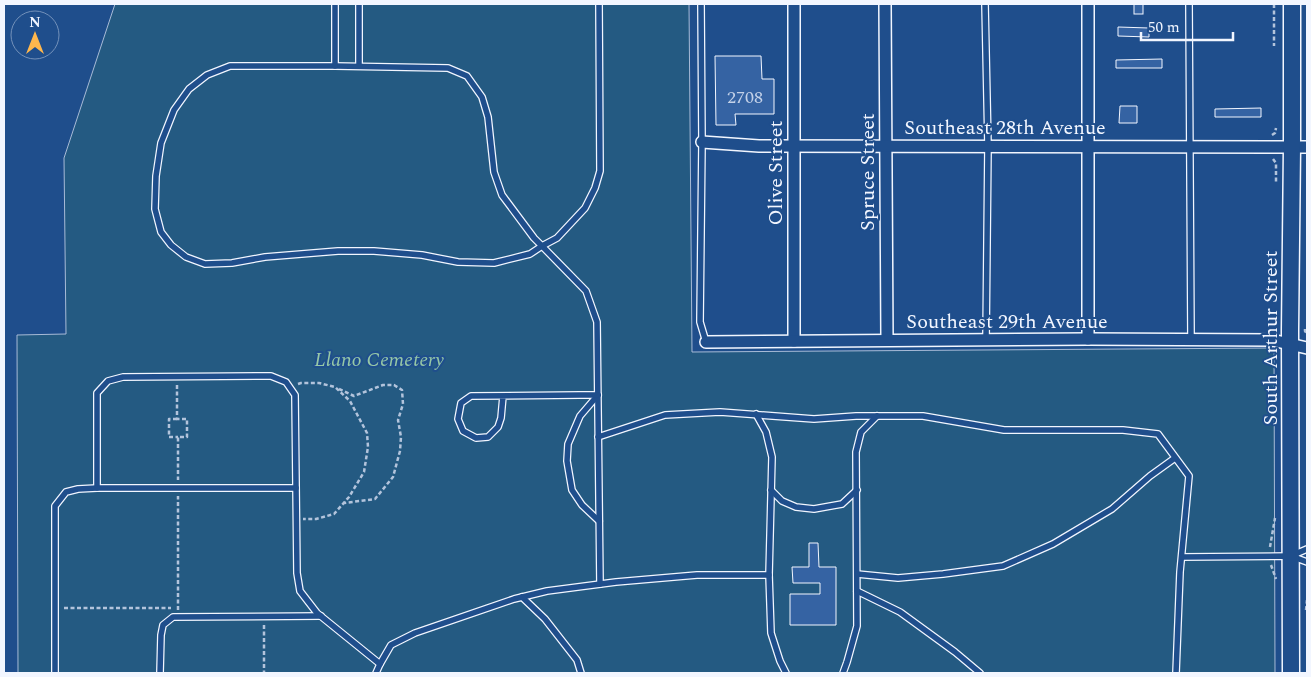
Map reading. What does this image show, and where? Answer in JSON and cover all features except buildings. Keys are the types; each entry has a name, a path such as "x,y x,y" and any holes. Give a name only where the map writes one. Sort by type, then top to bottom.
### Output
{"main road":[{"name":"South Arthur Street","path":"1291,673 1290,344 1300,147 1292,4"}],"street":[{"name":"Olive Street","path":"794,4 794,341"},
{"name":"Spruce Street","path":"885,4 887,340"},
{"path":"1088,4 1088,339"},
{"name":"Southeast 28th Avenue","path":"702,142 759,146 1300,147"},
{"name":"Southeast 29th Avenue","path":"706,342 1191,339 1272,340 1307,348"}],"lane":[{"path":"335,4 335,66"},
{"path":"359,4 359,66"},
{"path":"599,4 600,172 595,188 585,208 557,238 542,246 530,254 494,263 458,262 422,255 374,251 338,251 265,257 232,263 205,264 186,256 171,245 161,232 155,209 156,176 161,143 174,110 189,89 207,75 230,66 359,66 448,68 467,76 482,97 488,117 494,172 502,196 534,238 542,246 586,291 597,322 600,584"},
{"path":"701,4 700,322 706,342"},
{"path":"986,4 988,146 986,340"},
{"path":"1189,4 1191,339"},
{"path":"98,488 97,393 108,381 123,377 271,376 286,382 295,395 297,573 300,591 321,616 380,664"},
{"path":"503,396 498,428 488,437 476,438 463,431 458,419 461,403 471,396 598,395"},
{"path":"598,395 580,416 568,444 567,461 572,490 582,505 599,521"},
{"path":"598,437 665,414 720,412 814,419 856,416 923,416 1004,430 1123,430 1158,434 1189,476 1182,556 1176,673"},
{"path":"756,414 766,432 772,457 769,575 771,633 786,673"},
{"path":"843,673 857,626 856,452 861,432 877,416"},
{"path":"857,574 898,578 1003,566 1053,544 1112,509 1150,476 1175,458"},
{"path":"55,673 55,506 66,492 78,488 296,488"},
{"path":"771,490 782,501 796,507 814,509 842,504 856,490"},
{"path":"1291,556 1307,548"},
{"path":"1182,556 1291,556 1307,562"},
{"path":"376,673 391,645 415,633 547,591 697,575 769,575"},
{"path":"857,591 900,612 955,652 980,673"},
{"path":"522,598 545,619 577,660 582,673"},
{"path":"160,673 163,625 173,616 321,616"}],"path":[{"path":"1274,4 1274,46"},
{"path":"1271,136 1275,133 1276,128"},
{"path":"1270,158 1276,163 1276,184"},
{"path":"290,387 301,383 318,383 335,387 354,396 383,385 394,385 402,390 403,404 398,420 401,436 400,451 393,477 375,499 344,503"},
{"path":"296,519 316,519 334,514 344,503 364,472 368,447 367,434 350,401 337,389"},
{"path":"177,419 169,420 169,436 178,437"},
{"path":"55,608 178,608"},
{"path":"264,616 264,673"}],"green space":[{"name":"Llano Cemetery","path":"115,4 689,4 692,352 1273,348 1275,673 18,673 17,335 66,334 64,158"}]}
